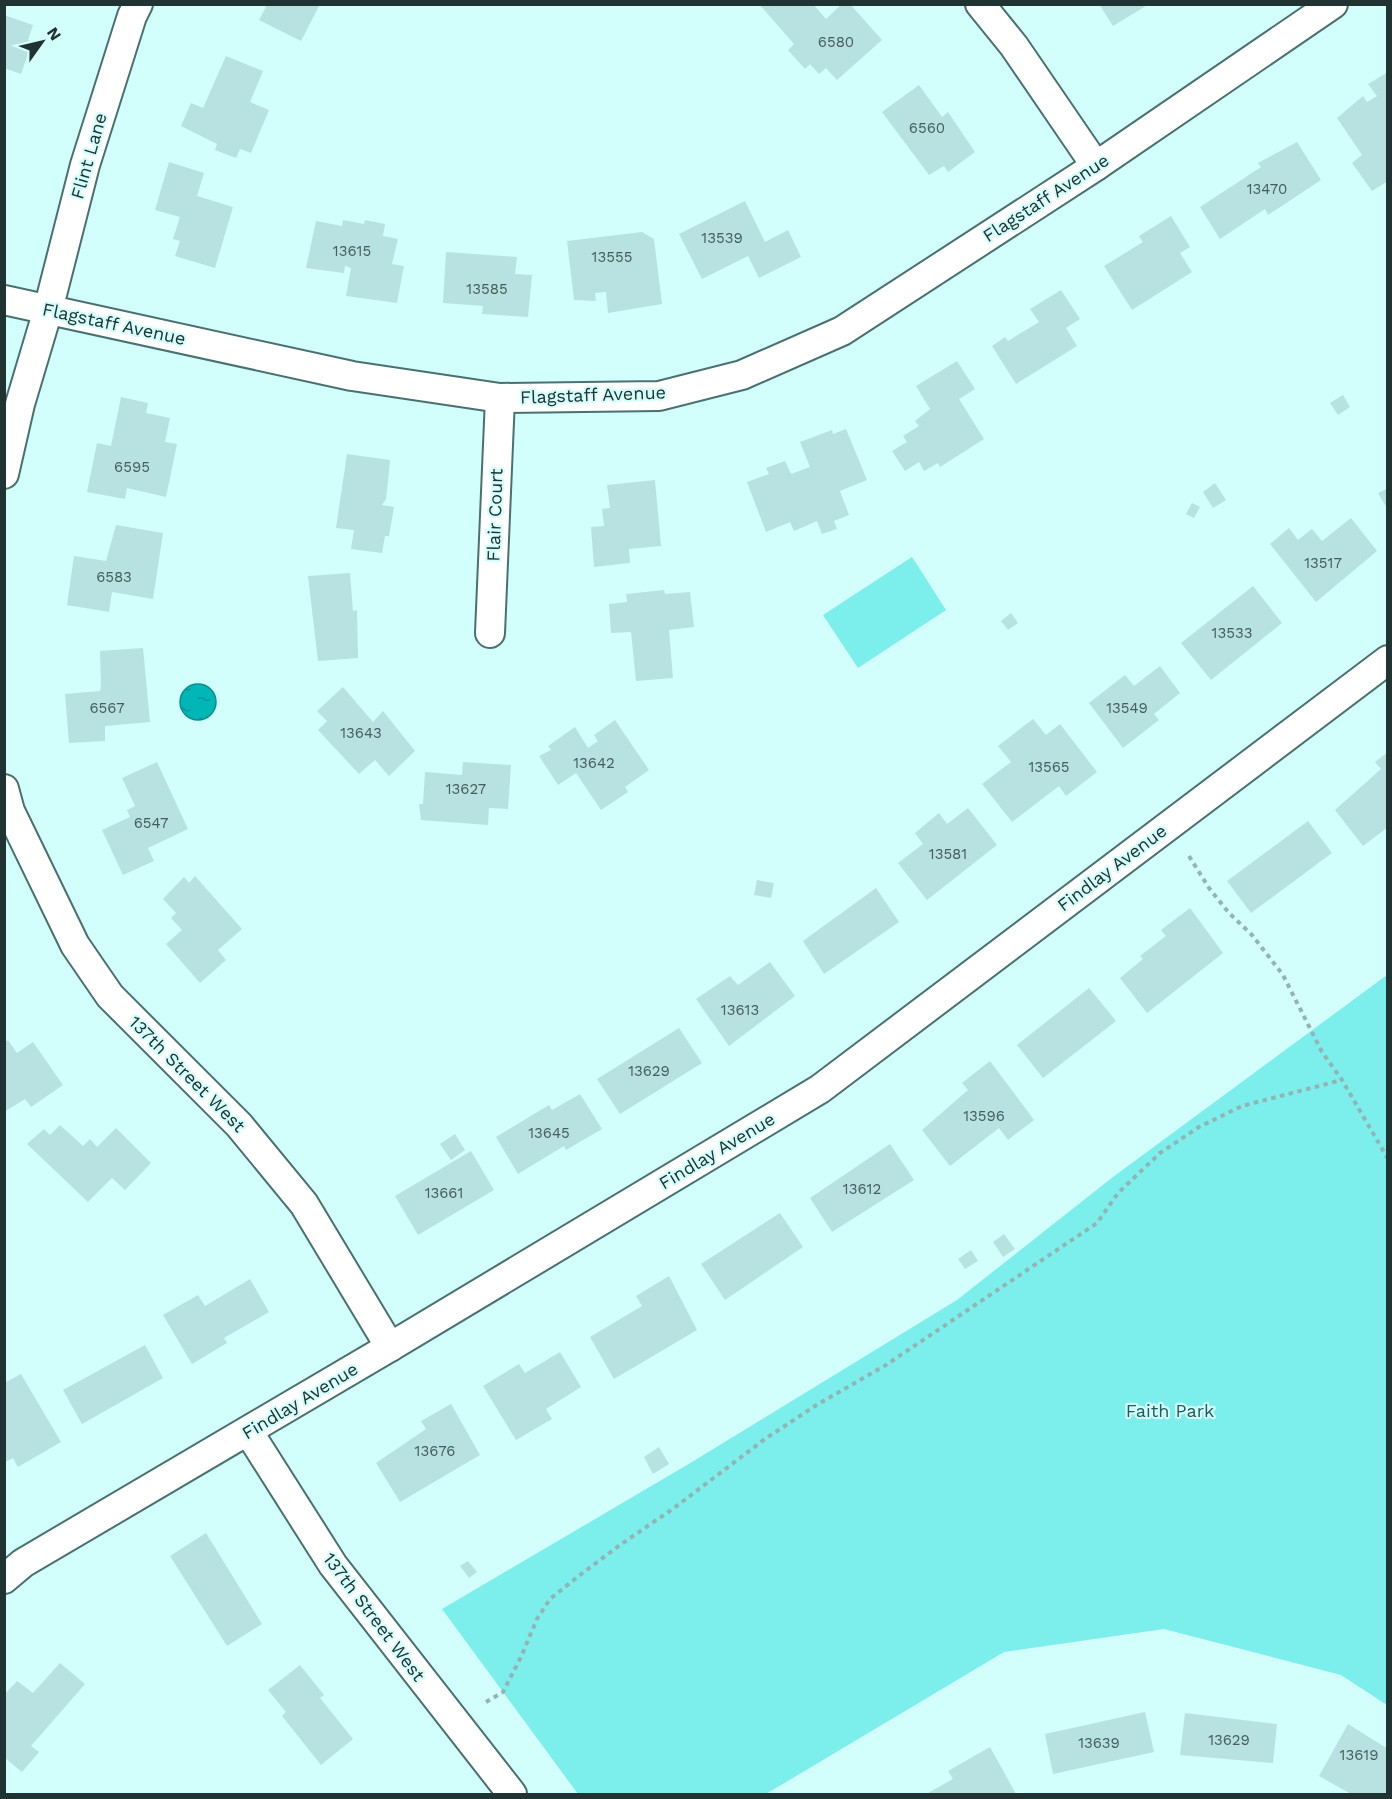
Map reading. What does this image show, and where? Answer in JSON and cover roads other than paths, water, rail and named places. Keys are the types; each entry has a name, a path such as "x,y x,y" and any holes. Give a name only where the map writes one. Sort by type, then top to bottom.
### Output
{"street":[{"name":"Flint Lane","path":"48,310 85,165 132,16 138,4"},
{"path":"980,4 1014,46 1096,166"},
{"name":"Flagstaff Avenue","path":"4,300 352,376 500,398 659,396 742,375 843,331 1096,166 1333,4"},
{"path":"4,474 20,404 48,310"},
{"name":"Flair Court","path":"489,633 500,398"},
{"name":"Findlay Avenue","path":"4,1579 23,1563 390,1347 820,1089 1388,660"},
{"name":"137th Street West","path":"4,789 10,812 75,945 110,996 239,1125 304,1203 390,1347"},
{"name":"137th Street West","path":"248,1431 333,1565 512,1794"}],"water":[{"path":"198,684 211,689 216,702 211,715 198,720 185,715 180,702 185,689"}],"park label":[{"name":"Faith Park","path":"1170,1411"}]}
